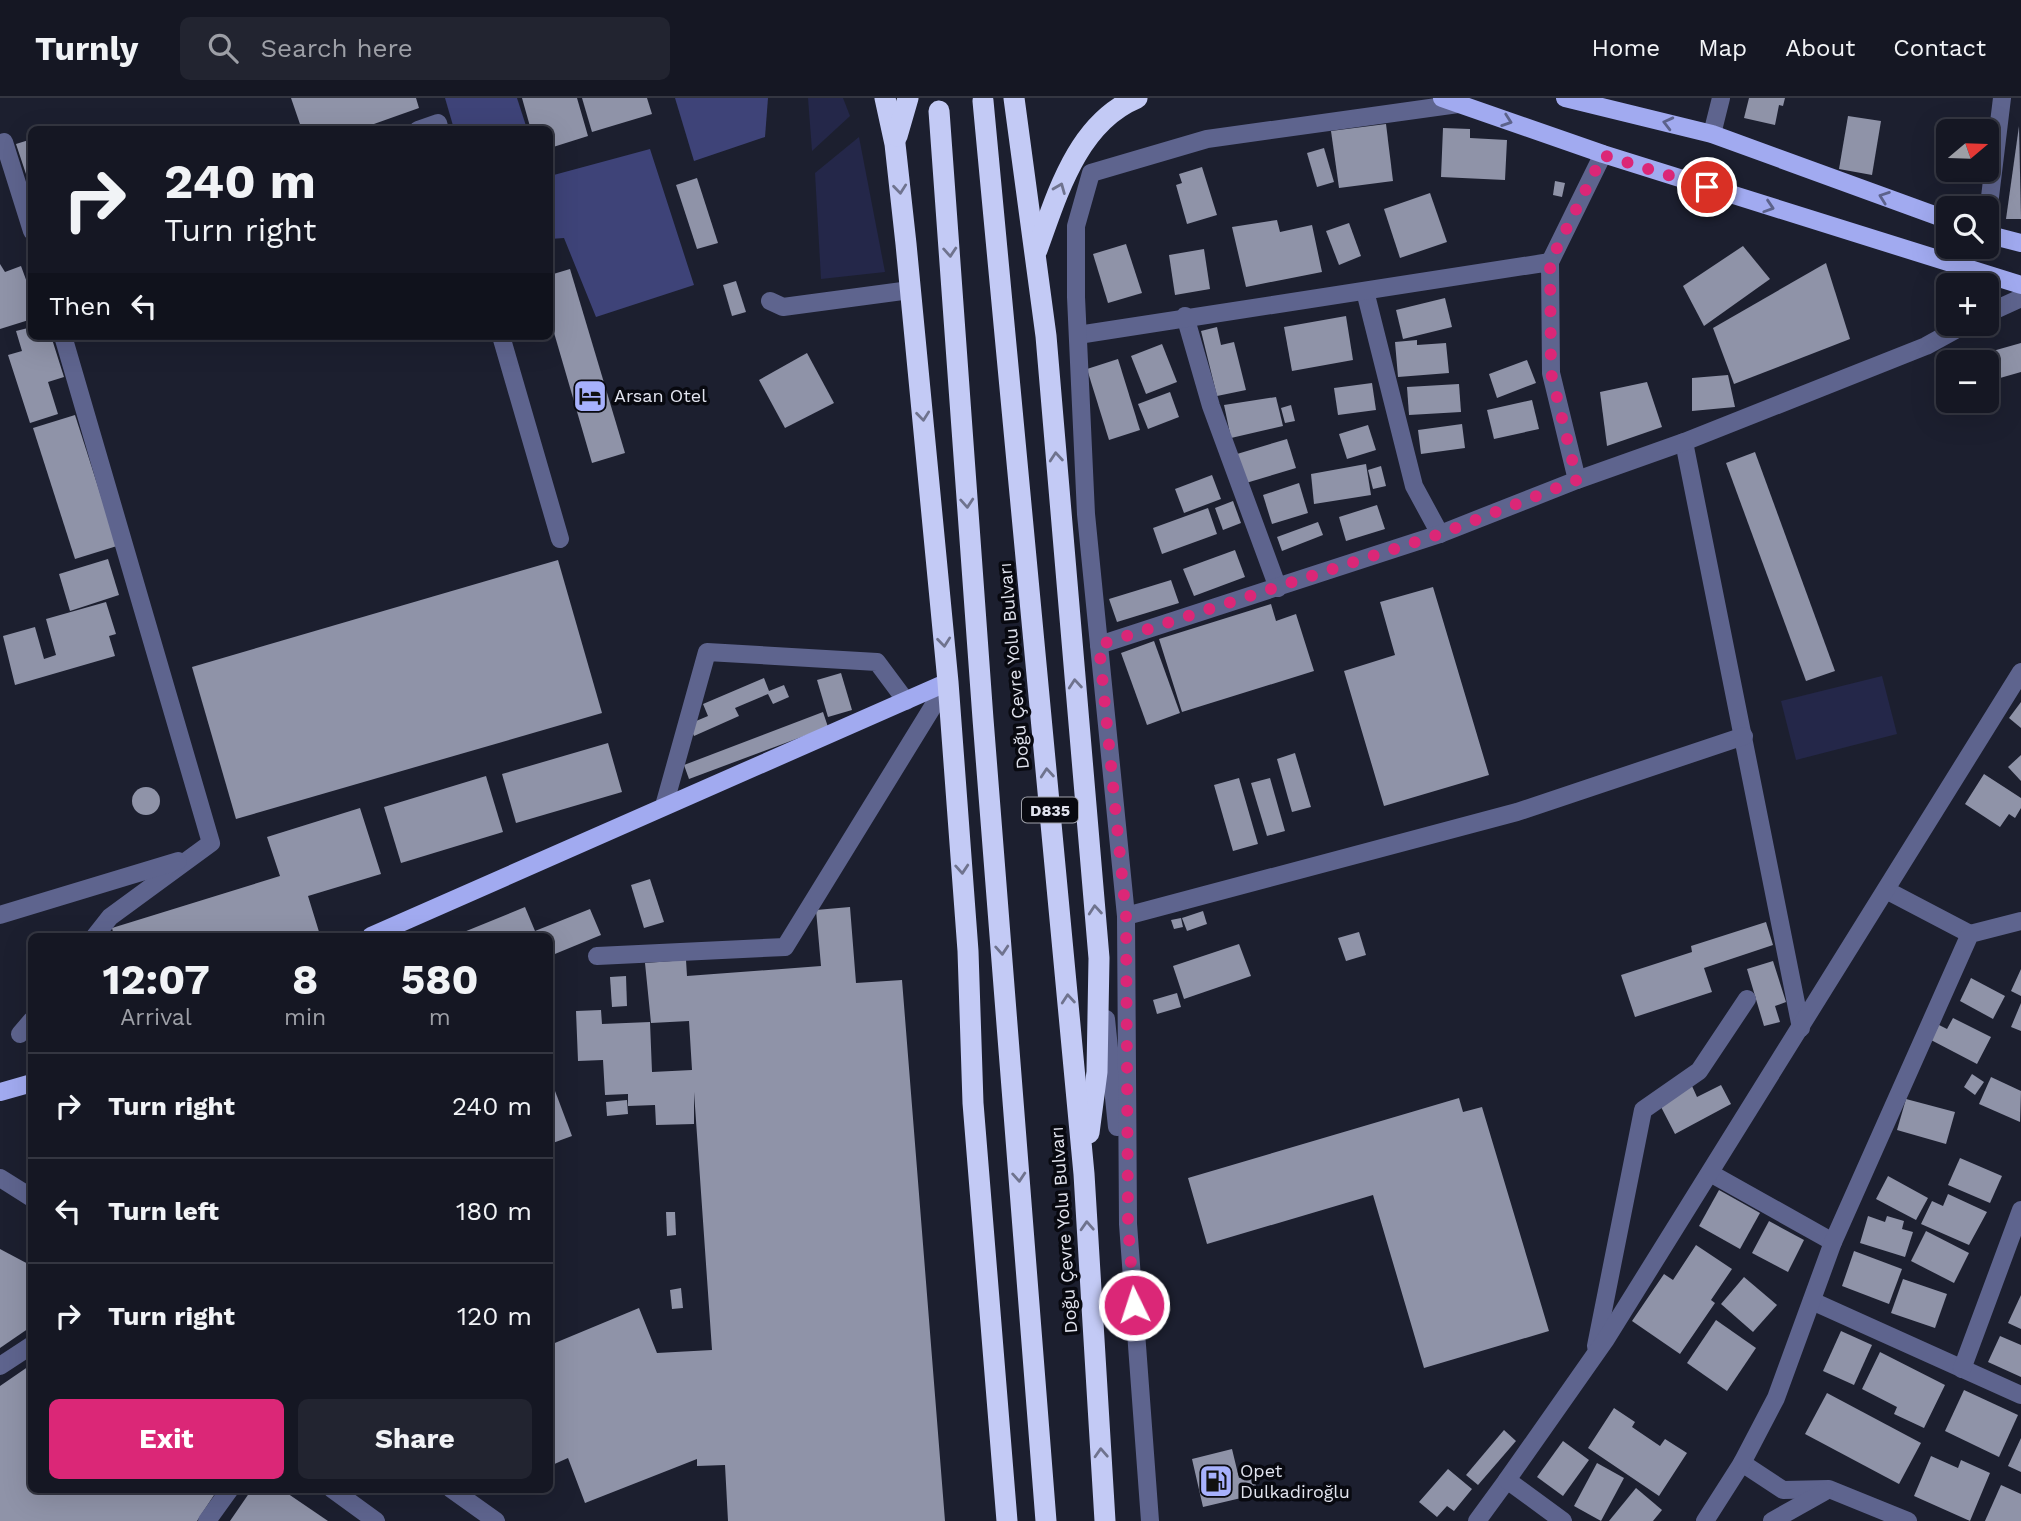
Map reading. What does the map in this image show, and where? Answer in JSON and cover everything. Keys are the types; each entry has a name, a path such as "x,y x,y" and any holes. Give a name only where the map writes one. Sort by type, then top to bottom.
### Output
{"highway":[{"path":"885,98 895,144 948,682 968,951 973,1102 1007,1521"},
{"path":"895,144 908,98"},
{"path":"1014,98 1037,252 1099,958 1097,1072 1084,1174"},
{"path":"1037,252 1062,182 1089,134 1127,102 1136,98"},
{"name":"Doğu Çevre Yolu Bulvarı","path":"983,101 1084,1174 1105,1521"},
{"name":"Doğu Çevre Yolu Bulvarı","path":"939,111 983,719 1046,1521"}],"main road":[{"path":"1565,98 1712,134 1936,216"},
{"path":"1450,101 1603,155 2021,285"},
{"path":"1999,236 2021,243"},
{"path":"378,933 948,682"},
{"path":"0,1092 28,1084"}],"street":[{"path":"1712,134 1721,98"},
{"path":"1990,196 2002,98"},
{"path":"1128,1224 1126,916 1086,514 1078,335 1076,226 1091,173 1207,139 1450,101"},
{"path":"4,142 28,218"},
{"path":"1577,480 1551,373 1550,262 1603,155"},
{"path":"1078,335 1185,316 1550,262"},
{"path":"770,301 783,307 910,290"},
{"path":"1365,291 1414,486 1440,534"},
{"path":"1999,308 2021,298"},
{"path":"1185,316 1212,406 1278,588"},
{"path":"1099,645 1440,534 1577,480 1684,442 1926,346 1944,336"},
{"path":"63,340 211,842 110,916 97,933"},
{"path":"502,340 560,539"},
{"path":"1684,442 1801,1028"},
{"path":"664,806 707,652 877,662 906,701"},
{"path":"1476,1521 1594,1356 2021,672"},
{"path":"597,956 785,947 948,682"},
{"path":"1126,916 1517,812 1744,736"},
{"path":"0,915 191,857"},
{"path":"1886,890 1970,934 2021,921"},
{"path":"1705,1521 1742,1463 1776,1398 1833,1242 1970,934"},
{"path":"1099,958 1128,1224 1150,1521"},
{"path":"1594,1356 1643,1110 1699,1072 1747,999"},
{"path":"20,1034 28,1025"},
{"path":"1710,1173 1833,1242"},
{"path":"0,1178 28,1196"},
{"path":"1962,1369 2021,1210"},
{"path":"1812,1301 2021,1395"},
{"path":"0,1366 28,1348"},
{"path":"1742,1463 1783,1490 1829,1489 1908,1521"},
{"path":"1507,1480 1563,1521"},
{"path":"1772,1521 1829,1489"},
{"path":"207,1521 227,1493"},
{"path":"338,1493 376,1521"},
{"path":"457,1493 496,1521"}],"shaded area":[{"path":"445,98 517,98 526,126 453,126"},
{"path":"675,98 768,98 765,137 694,161"},
{"path":"808,98 843,98 850,116 812,151"},
{"path":"859,137 885,272 821,279 815,173"},
{"path":"650,149 694,285 596,317 564,238 553,239 553,175"},
{"path":"1882,676 1897,734 1796,760 1781,701"}],"building":[{"path":"291,98 416,98 419,108 368,126 301,126"},
{"path":"522,98 577,98 588,136 553,147 553,126 530,126"},
{"path":"582,98 647,98 652,114 592,132"},
{"path":"1749,98 1785,98 1783,106 1779,105 1775,125 1744,118"},
{"path":"1848,116 1881,121 1872,175 1839,169"},
{"path":"1386,124 1393,181 1339,188 1331,131"},
{"path":"2019,126 2021,219 2006,219"},
{"path":"1443,128 1470,129 1470,138 1507,140 1505,180 1441,177"},
{"path":"28,140 28,180 16,144"},
{"path":"1324,148 1334,182 1317,187 1307,153"},
{"path":"1202,167 1217,215 1187,224 1176,185 1182,183 1179,174"},
{"path":"697,178 718,243 697,249 676,185"},
{"path":"1555,181 1565,183 1562,197 1553,195"},
{"path":"1430,193 1447,242 1400,258 1384,209"},
{"path":"1277,220 1280,232 1312,225 1322,272 1246,287 1232,227"},
{"path":"1349,223 1361,256 1339,265 1326,231"},
{"path":"1126,244 1142,293 1108,303 1093,254"},
{"path":"1743,246 1770,279 1704,326 1683,286"},
{"path":"1204,249 1210,289 1175,295 1169,255"},
{"path":"1826,263 1850,339 1734,384 1713,328"},
{"path":"0,264 5,272 21,266 28,285 28,320 0,329"},
{"name":"Arsan Otel","path":"570,269 625,453 592,463 553,329 553,274"},
{"path":"736,281 746,312 732,316 723,285"},
{"path":"1445,298 1452,327 1403,339 1396,310"},
{"path":"1346,316 1353,360 1292,371 1284,327"},
{"path":"1217,327 1221,345 1234,342 1246,390 1217,396 1201,331"},
{"path":"28,328 28,340 52,340 64,377 48,382 58,414 30,423 8,355 22,351 16,331"},
{"path":"1417,340 1417,345 1446,343 1449,373 1398,377 1395,342"},
{"path":"2021,343 2021,372 1999,378 1999,350 1996,350"},
{"path":"1162,344 1177,382 1146,394 1131,356"},
{"path":"807,353 834,403 785,428 759,380"},
{"path":"1118,359 1140,430 1109,440 1087,369"},
{"path":"1527,360 1536,383 1497,398 1489,374"},
{"path":"1728,375 1735,407 1692,411 1692,378"},
{"path":"1647,382 1662,427 1607,446 1600,392"},
{"path":"1372,383 1376,410 1338,415 1334,388"},
{"path":"1459,384 1461,412 1409,415 1407,387"},
{"path":"1170,392 1179,417 1148,429 1138,404"},
{"path":"1276,397 1283,426 1231,438 1224,405"},
{"path":"1532,400 1539,429 1494,439 1487,410"},
{"path":"1291,405 1295,421 1285,423 1281,408"},
{"path":"75,415 117,546 75,559 33,428"},
{"path":"1462,424 1465,448 1421,454 1418,430"},
{"path":"1368,425 1376,450 1347,459 1339,434"},
{"path":"1287,439 1296,468 1246,483 1237,454"},
{"path":"1755,452 1835,671 1806,681 1726,463"},
{"path":"1366,464 1371,495 1314,504 1311,474"},
{"path":"1381,466 1386,486 1373,489 1368,470"},
{"path":"1212,475 1221,499 1184,513 1175,489"},
{"path":"1299,483 1308,513 1272,524 1263,495"},
{"path":"1233,501 1241,523 1223,530 1215,508"},
{"path":"1377,505 1385,529 1346,541 1339,517"},
{"path":"1208,508 1217,534 1162,554 1153,528"},
{"path":"1318,522 1323,535 1282,551 1277,537"},
{"path":"1235,550 1245,577 1194,596 1183,569"},
{"path":"108,559 119,595 70,611 59,574"},
{"path":"558,560 602,713 236,819 192,667"},
{"path":"1171,580 1179,603 1117,622 1109,599"},
{"path":"1433,587 1489,775 1384,806 1344,671 1395,655 1380,602"},
{"path":"106,602 116,634 109,636 115,656 15,685 3,636 35,627 44,659 56,655 46,619"},
{"path":"1271,604 1276,621 1296,614 1314,671 1182,712 1159,639"},
{"path":"1154,641 1180,713 1147,725 1121,653"},
{"path":"841,673 852,710 828,717 817,680"},
{"path":"764,678 769,691 784,685 789,697 773,704 768,694 735,708 739,716 694,736 689,724 708,716 703,704"},
{"path":"2021,702 2021,728 2009,718"},
{"path":"823,712 828,727 689,779 684,765"},
{"path":"608,743 622,792 516,823 502,774"},
{"path":"1295,753 1311,807 1292,812 1277,759"},
{"path":"2021,755 2021,781 2008,767"},
{"path":"1984,774 2021,798 2021,808 2015,818 2009,814 2000,827 1965,804"},
{"path":"486,776 503,832 401,863 384,807"},
{"path":"1239,778 1258,844 1233,851 1214,785"},
{"path":"1270,778 1285,831 1267,836 1251,783"},
{"path":"146,787 156,791 160,801 156,811 146,815 136,811 132,801 136,791"},
{"path":"360,808 381,874 308,896 319,933 113,933 112,928 280,876 267,837"},
{"path":"650,879 664,922 644,928 631,885"},
{"path":"525,907 535,931 590,909 601,935 553,955 553,933 461,933"},
{"path":"850,907 856,983 902,980 945,1521 728,1521 725,1465 697,1466 697,1459 585,1503 568,1458 553,1465 553,1344 639,1308 657,1353 712,1350 694,1092 694,1124 656,1125 655,1105 628,1106 628,1094 605,1095 603,1060 578,1061 576,1011 601,1010 602,1024 650,1022 652,1072 692,1070 689,1021 651,1023 645,963 686,960 687,976 821,966 816,910"},
{"path":"1203,911 1207,924 1187,931 1182,918"},
{"path":"1181,918 1183,927 1174,929 1171,920"},
{"path":"1766,922 1773,945 1704,968 1712,992 1635,1017 1621,975 1692,952 1691,946"},
{"path":"1359,932 1366,955 1346,961 1338,938"},
{"path":"1239,944 1251,976 1184,999 1173,966"},
{"path":"1773,961 1786,1002 1775,1006 1780,1022 1764,1026 1747,969"},
{"path":"2021,969 2021,996 2011,991"},
{"path":"626,976 627,1006 612,1007 610,977"},
{"path":"1971,978 2005,996 1993,1019 1960,1001"},
{"path":"1177,993 1181,1007 1157,1014 1153,1000"},
{"path":"2021,1003 2021,1031 2011,1027"},
{"path":"1953,1018 1991,1037 1977,1064 1931,1040 1939,1025 1947,1029"},
{"path":"1972,1074 1984,1082 1975,1095 1964,1087"},
{"path":"1991,1077 2021,1091 2020,1122 1979,1104"},
{"path":"1721,1085 1731,1104 1675,1134 1659,1103 1692,1086 1697,1097"},
{"path":"553,1086 572,1136 553,1143"},
{"path":"1459,1098 1463,1112 1482,1107 1549,1331 1424,1368 1373,1195 1207,1244 1188,1178"},
{"path":"1906,1099 1955,1112 1946,1144 1897,1130"},
{"path":"627,1100 628,1114 607,1116 606,1102"},
{"path":"1960,1158 2002,1176 1990,1203 1948,1185"},
{"path":"1888,1176 1928,1198 1916,1220 1876,1199"},
{"path":"1719,1190 1760,1213 1740,1249 1699,1226"},
{"path":"1948,1194 1987,1212 1969,1245 1921,1224 1932,1201 1943,1206"},
{"path":"666,1212 675,1212 676,1235 667,1236"},
{"path":"1868,1216 1885,1222 1887,1216 1904,1221 1902,1229 1913,1232 1905,1257 1860,1243"},
{"path":"1769,1221 1804,1240 1788,1272 1752,1253"},
{"path":"1926,1231 1969,1253 1954,1283 1911,1261"},
{"path":"1696,1245 1732,1269 1711,1300 1715,1303 1680,1354 1632,1321 1664,1274 1673,1280"},
{"path":"0,1249 28,1264 28,1329 0,1348"},
{"path":"1854,1251 1902,1269 1889,1304 1842,1286"},
{"path":"1744,1277 1777,1305 1753,1332 1721,1304"},
{"path":"1903,1279 1947,1294 1935,1328 1891,1313"},
{"path":"681,1288 683,1308 672,1309 670,1290"},
{"path":"2021,1295 2021,1329 2008,1323"},
{"path":"1716,1320 1756,1348 1727,1391 1687,1363"},
{"path":"1841,1331 1872,1345 1854,1385 1823,1371"},
{"path":"2000,1336 2021,1345 2021,1377 1988,1362"},
{"path":"1880,1352 1945,1385 1924,1428 1894,1414 1897,1407 1862,1389"},
{"path":"28,1367 28,1493 215,1493 197,1521 0,1521 0,1386"},
{"path":"1964,1390 2018,1415 1999,1457 1945,1431"},
{"path":"1827,1393 1921,1443 1899,1484 1805,1434"},
{"path":"1614,1408 1635,1422 1632,1427 1660,1446 1665,1439 1687,1453 1659,1496 1588,1448"},
{"path":"1504,1430 1516,1441 1478,1485 1466,1475"},
{"path":"2021,1438 2021,1472 2008,1466"},
{"path":"1563,1441 1589,1460 1563,1496 1537,1477"},
{"path":"1232,1449 1239,1478 1253,1474 1258,1494 1203,1507 1192,1459"},
{"path":"1931,1456 1958,1468 1961,1460 1990,1473 1970,1521 1914,1496"},
{"path":"1597,1463 1624,1478 1601,1521 1574,1506"},
{"path":"1448,1469 1472,1489 1454,1511 1447,1506 1437,1517 1419,1502"},
{"path":"2001,1485 2021,1494 2021,1521 1985,1521"},
{"path":"1636,1488 1662,1510 1653,1521 1609,1521"},
{"path":"249,1493 287,1493 328,1521 230,1521"}],"place":[{"name":"Arsan Otel","path":"590,396"},
{"name":"Opet Dulkadiroğlu","path":"1216,1481"}],"route":[{"path":"1134,1305 1128,1224 1126,916 1099,645 1440,534 1577,480 1551,373 1550,262 1603,155 1707,187"}]}
